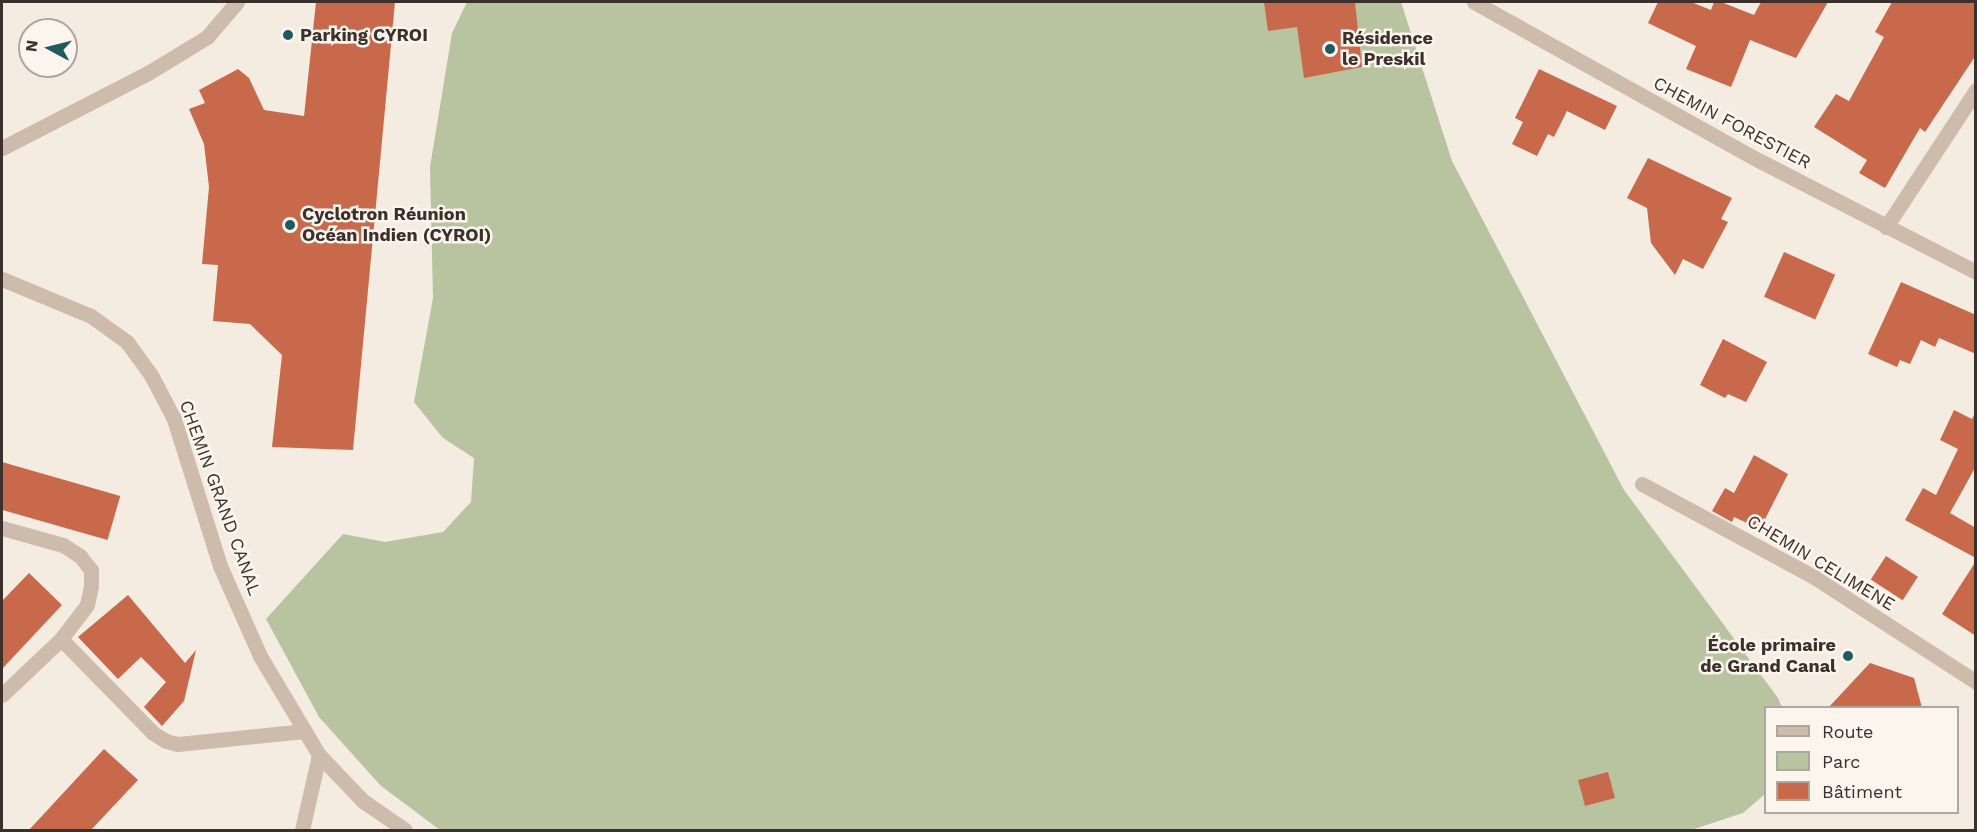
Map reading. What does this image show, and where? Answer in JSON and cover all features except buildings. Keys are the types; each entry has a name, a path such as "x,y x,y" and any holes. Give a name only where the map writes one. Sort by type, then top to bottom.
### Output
{"street":[{"path":"2,148 148,73 207,37 237,2"},
{"name":"CHEMIN FORESTIER","path":"1474,2 1886,227 1976,272"},
{"path":"1886,227 1976,90"},
{"name":"CHEMIN GRAND CANAL","path":"2,279 91,316 127,342 151,375 174,420 220,566 260,656 319,755 363,801 405,831"},
{"name":"CHEMIN CELIMENE","path":"1642,484 1814,578 1976,681"},
{"path":"2,528 63,545 80,556 91,570 87,605 61,639 2,695"},
{"path":"61,639 153,733 166,741 178,744 304,731"},
{"path":"302,831 319,755"}],"green space":[{"path":"467,2 1401,2 1452,161 1624,490 1778,698 1782,706 1764,706 1764,795 1743,813 1691,830 440,830 381,786 319,717 266,619 343,534 385,542 443,532 471,502 474,458 443,438 414,402 433,298 430,167 452,33"}],"place":[{"name":"Parking CYROI","path":"288,35"},
{"name":"Résidence le Preskil","path":"1330,49"},
{"name":"Cyclotron Réunion Océan Indien (CYROI)","path":"290,225"},
{"name":"École primaire de Grand Canal","path":"1848,656"}]}
